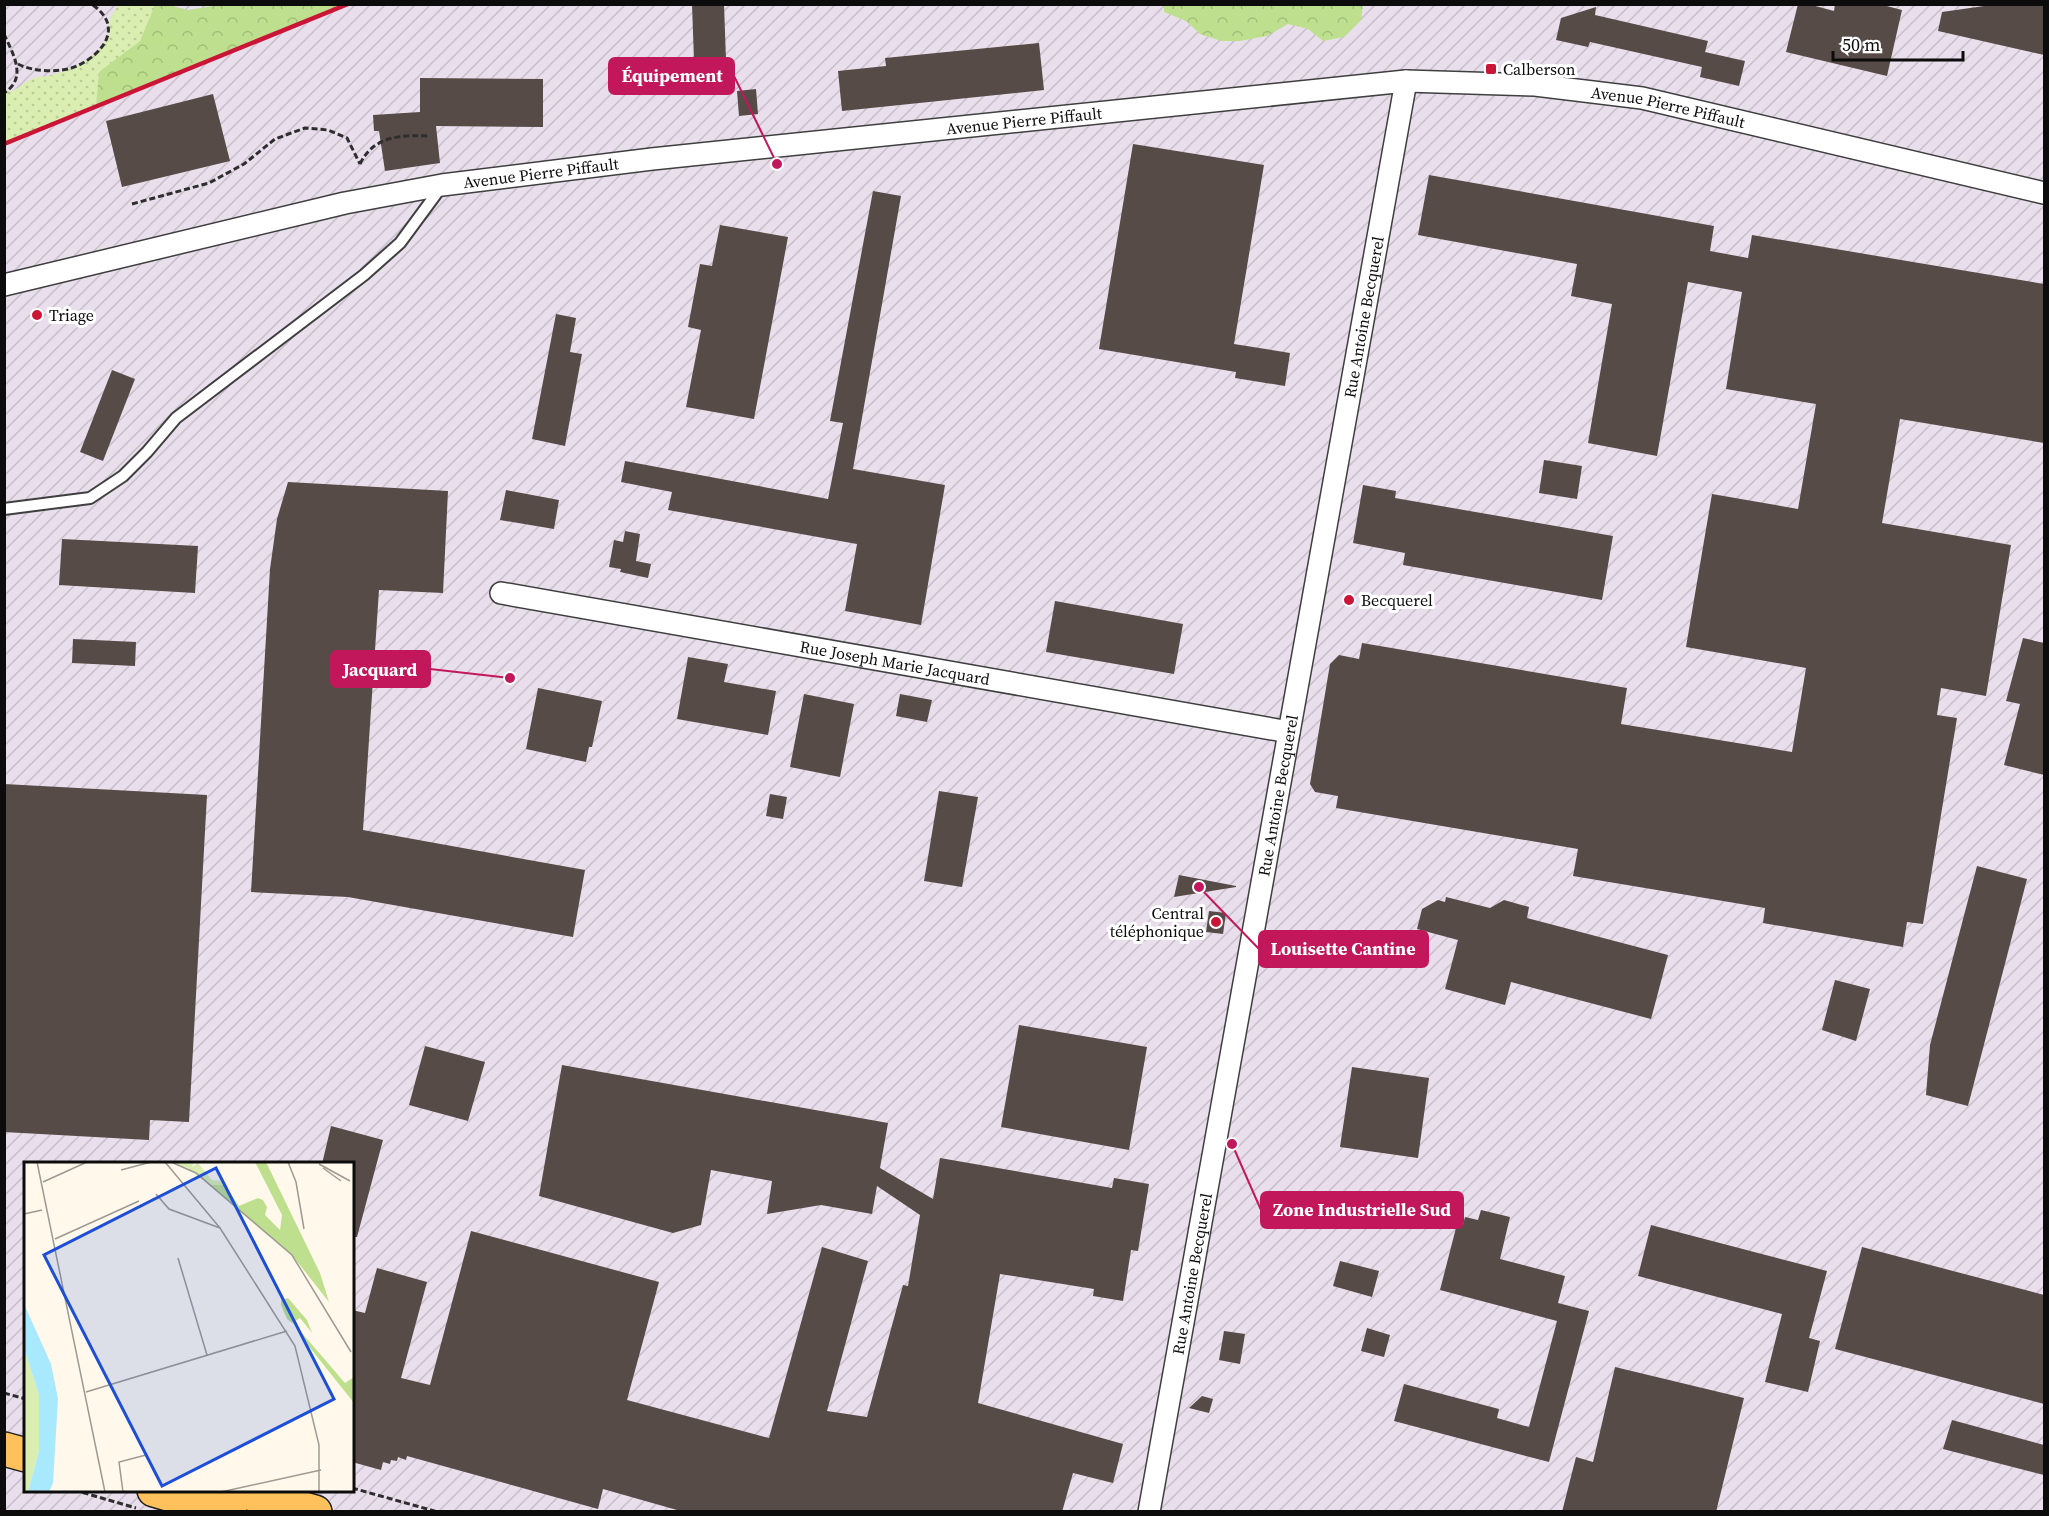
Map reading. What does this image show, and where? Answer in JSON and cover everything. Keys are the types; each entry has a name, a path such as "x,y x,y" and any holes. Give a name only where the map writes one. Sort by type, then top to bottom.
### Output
{"main road":[{"path":"4,1426 24,1431"},
{"path":"4,1449 24,1454"},
{"path":"242,1492 315,1512"},
{"path":"146,1500 230,1512"}],"street":[{"name":"Avenue Pierre Piffault","path":"4,285 345,203 442,185 635,160 1406,81 1535,85 1642,98 2044,193"},
{"name":"Rue Antoine Becquerel","path":"1149,1512 1406,81"},
{"name":"Rue Joseph Marie Jacquard","path":"501,593 1289,732"}],"lane":[{"path":"4,508 90,498 123,476 176,418 364,275 400,243 442,185"}],"path":[{"path":"4,34 18,64 27,70 76,67 94,55 107,40 110,27 105,17 91,4"},
{"path":"4,93 16,82 18,64"},
{"path":"132,204 209,183 244,164 275,139 306,128 328,130 347,138 360,164 363,157 374,146 390,137 430,136"},
{"path":"4,1393 24,1398"},
{"path":"354,1489 438,1512"},
{"path":"82,1492 146,1500"}],"shaded area":[{"path":"5,5 2044,5 2044,1511 5,1512"}],"green space":[{"path":"225,4 348,5 96,107 99,72 140,41 155,5 168,5 188,10"},
{"path":"1363,4 1361,20 1344,37 1323,41 1308,29 1288,24 1267,36 1240,41 1221,41 1200,34 1186,21 1164,12 1164,5"},
{"path":"118,5 155,5 141,41 99,72 96,107 5,144 5,92 14,90 36,77 70,69 90,58 107,39 108,22"}],"building":[{"path":"692,4 724,4 726,60 694,61"},
{"path":"1798,4 1808,4 1834,11 1835,4 1879,4 1902,10 1887,76 1786,52"},
{"path":"1998,4 2044,4 2044,55 1938,31 1942,12"},
{"path":"1596,7 1595,15 1708,41 1705,52 1745,61 1739,86 1700,77 1702,67 1590,42 1588,47 1556,40 1561,18"},
{"path":"1039,43 1044,90 842,111 838,71 886,66 885,58"},
{"path":"420,78 543,79 543,127 436,126 440,163 385,171 379,131 374,131 373,115 420,112"},
{"path":"756,89 758,114 739,116 737,91"},
{"path":"213,94 230,161 122,187 106,121"},
{"path":"1133,144 1264,165 1234,344 1290,353 1285,386 1235,378 1236,372 1099,349"},
{"path":"1429,175 1714,226 1710,251 1748,258 1752,235 2044,284 2044,443 1900,419 1882,523 2011,545 1986,696 1941,688 1937,715 1957,718 1923,924 1907,922 1903,947 1763,923 1765,908 1573,876 1578,849 1336,808 1338,796 1315,792 1310,784 1330,664 1339,655 1359,659 1362,643 1627,688 1621,724 1792,752 1806,668 1686,647 1712,494 1798,509 1816,404 1726,389 1742,292 1688,282 1657,456 1588,443 1612,304 1571,296 1577,264 1418,235"},
{"path":"873,191 901,196 853,469 945,485 921,625 845,611 857,544 668,510 672,492 621,482 625,461 828,499 843,423 830,421"},
{"path":"720,225 788,237 754,419 686,407 701,330 688,327 700,264 712,266"},
{"path":"556,314 576,318 570,352 582,354 565,446 532,439"},
{"path":"112,370 135,379 103,461 80,452"},
{"path":"1544,460 1582,466 1577,499 1539,493"},
{"path":"288,482 448,491 443,593 379,590 363,830 585,870 573,937 348,897 251,892 270,569 277,519"},
{"path":"1363,485 1396,491 1395,498 1613,536 1602,600 1403,565 1405,553 1353,543"},
{"path":"506,490 559,500 554,529 500,520"},
{"path":"625,531 640,534 636,561 651,564 648,578 620,572 621,569 609,567 614,540 623,542"},
{"path":"62,539 198,546 195,593 59,585"},
{"path":"1055,601 1183,624 1174,674 1046,652"},
{"path":"2023,638 2044,643 2044,775 2004,765 2020,704 2006,701"},
{"path":"73,639 136,642 135,666 72,663"},
{"path":"688,657 728,664 724,682 776,691 768,735 677,719"},
{"path":"538,688 602,701 592,747 589,747 586,762 526,749"},
{"path":"804,694 854,704 840,777 790,767"},
{"path":"900,694 932,700 927,722 896,716"},
{"path":"4,784 207,795 189,1122 150,1120 149,1140 4,1132"},
{"path":"939,791 978,797 962,887 924,881"},
{"path":"770,794 787,797 783,819 766,816"},
{"path":"1977,866 2027,879 1968,1106 1926,1095 1930,1045"},
{"path":"1179,875 1236,886 1236,887 1174,897"},
{"path":"1446,897 1490,908 1504,900 1529,907 1527,918 1668,955 1651,1019 1511,982 1505,1005 1445,989 1458,940 1417,929 1422,909 1438,900 1445,902"},
{"name":"Central téléphonique","path":"1209,911 1226,913 1223,934 1206,932"},
{"path":"1835,980 1870,989 1856,1041 1822,1030"},
{"path":"1019,1025 1147,1047 1129,1150 1001,1127"},
{"path":"425,1046 485,1062 468,1121 409,1105"},
{"path":"562,1065 888,1123 880,1168 933,1199 940,1158 1112,1188 1114,1178 1149,1184 1138,1251 1131,1250 1123,1301 1093,1296 1094,1289 1000,1274 978,1403 1123,1444 1113,1483 1073,1473 1062,1512 684,1512 603,1489 598,1509 407,1456 406,1460 398,1457 397,1461 391,1460 390,1464 383,1462 381,1470 354,1463 354,1310 365,1313 377,1268 427,1282 401,1378 430,1385 471,1231 659,1282 627,1400 769,1438 822,1247 868,1261 827,1411 867,1417 903,1285 908,1286 920,1215 877,1186 872,1214 821,1205 767,1214 772,1181 711,1170 701,1225 673,1233 539,1196"},
{"path":"1352,1067 1429,1078 1418,1158 1340,1147"},
{"path":"331,1126 383,1140 357,1237 354,1237 354,1162 322,1162"},
{"path":"1481,1210 1510,1217 1500,1259 1565,1276 1558,1303 1589,1311 1549,1462 1394,1421 1404,1384 1499,1409 1497,1418 1529,1427 1557,1321 1440,1290 1457,1224 1463,1225 1465,1217 1478,1220"},
{"path":"1651,1225 1827,1271 1809,1338 1820,1341 1808,1392 1765,1382 1782,1314 1638,1276"},
{"path":"1862,1247 2044,1295 2044,1404 1835,1349"},
{"path":"1340,1261 1379,1271 1372,1297 1333,1286"},
{"path":"1367,1328 1390,1335 1384,1357 1361,1351"},
{"path":"1224,1331 1245,1334 1240,1364 1219,1360"},
{"path":"1615,1367 1744,1398 1716,1512 1562,1512 1576,1457 1593,1462"},
{"path":"1202,1396 1213,1399 1209,1413 1189,1408"},
{"path":"1952,1420 2044,1445 2044,1475 1943,1449"}],"railway":[{"path":"4,144 348,4"}],"place":[{"name":"Calberson","path":"1491,69"},
{"name":"Équipement","path":"777,164"},
{"name":"Triage","path":"37,315"},
{"name":"Becquerel","path":"1349,600"},
{"name":"Jacquard","path":"510,678"},
{"name":"Louisette Cantine","path":"1199,887"},
{"name":"Central téléphonique","path":"1216,922"},
{"name":"Zone Industrielle Sud","path":"1232,1144"}]}
